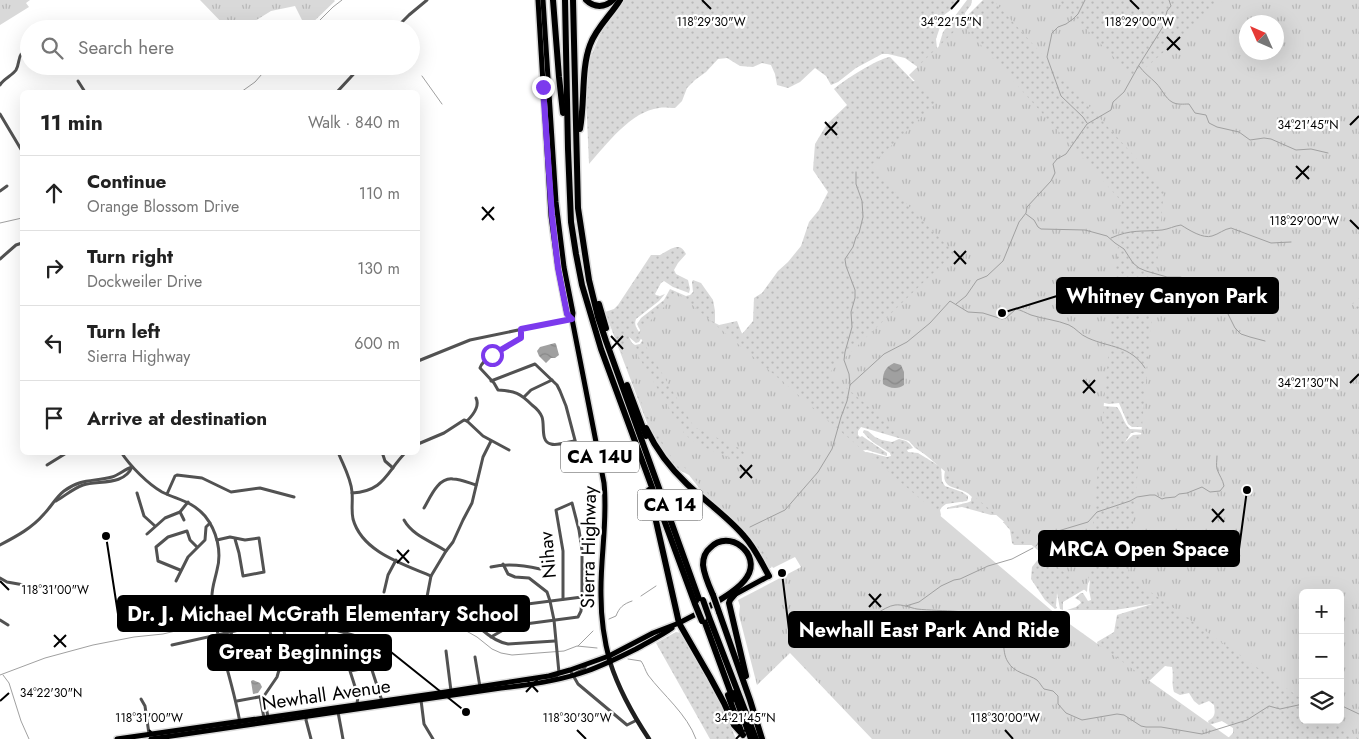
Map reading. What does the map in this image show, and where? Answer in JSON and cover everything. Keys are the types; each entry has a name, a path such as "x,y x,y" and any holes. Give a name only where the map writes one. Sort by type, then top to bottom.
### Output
{"highway":[{"path":"553,0 564,118 568,127"},
{"path":"566,0 573,200 578,247 589,289"},
{"name":"CA 14","path":"566,0 571,222 576,254 589,289 596,318 643,462 699,602"},
{"path":"574,0 578,208 589,289"},
{"name":"CA 14","path":"574,0 582,218 589,289 596,318 636,411 746,738"},
{"path":"586,0 590,4 601,6 609,4 613,0"},
{"path":"580,129 588,50 594,35 620,0"},
{"path":"596,318 699,602"},
{"path":"636,411 655,445 675,472 743,534 757,554 768,576"},
{"path":"643,462 679,623 710,677 734,725 746,738"},
{"path":"704,610 737,587 747,577 751,561 748,553 739,544 723,541 711,546 703,561 704,569 713,595 719,612 750,700 762,739"},
{"path":"735,594 729,603 750,700"},
{"name":"CA 14","path":"705,619 756,739"}],"main road":[{"name":"Sierra Highway","path":"538,0 552,216 567,314 572,319"},
{"name":"Sierra Highway","path":"543,0 556,202 564,267 573,313 572,319 604,483 606,507 601,597 604,632 617,682 636,720 649,739"},
{"name":"Newhall Avenue","path":"117,739 150,737 200,729 306,717 413,696 442,695 530,685 572,673 610,659 653,633 679,623 768,576"},
{"name":"Newhall Avenue","path":"240,724 266,718 357,704 421,700 424,697 442,695 451,691 461,692 480,687 572,673 587,665 610,659"}],"street":[{"path":"420,6 423,0"},
{"path":"405,20 428,0"},
{"path":"0,85 3,80 15,71 20,55"},
{"path":"339,90 353,75"},
{"path":"78,81 84,90"},
{"path":"0,114 20,148"},
{"path":"0,190 7,186"},
{"path":"0,260 20,244"},
{"path":"420,360 470,340 572,319"},
{"path":"521,329 522,337 519,340 504,348 481,365 480,368 499,391 510,390 524,397 542,416 544,438 548,443 553,445 574,441"},
{"path":"491,381 534,364 552,380 557,385 566,406 579,466"},
{"path":"524,397 531,390 552,380"},
{"path":"467,421 478,405 476,398"},
{"path":"420,443 444,433 462,421 467,421"},
{"path":"467,421 474,429 491,441 509,450"},
{"path":"426,602 431,576 453,542 462,520 472,503 483,457 491,441"},
{"path":"47,465 63,455"},
{"path":"123,455 132,467 155,486 167,494 188,502 201,512 210,523 219,549 219,564 212,593 214,616 240,724"},
{"path":"339,455 349,479 352,493 353,519 361,537 376,550 431,576"},
{"path":"383,455 385,461 393,468"},
{"path":"352,493 372,489 384,481 404,455"},
{"path":"564,468 588,466"},
{"path":"0,545 37,522 64,491 75,484 88,480 110,478 132,467"},
{"path":"167,494 177,475 202,478 232,492 260,488 294,497"},
{"path":"424,508 438,486 446,480 455,479 476,485"},
{"path":"137,493 144,516 154,526"},
{"path":"147,534 165,518 180,512 188,502"},
{"name":"Nihav","path":"563,599 563,551 556,510 572,502 582,550 582,598"},
{"path":"180,512 184,520"},
{"path":"404,520 414,532 446,551"},
{"path":"176,581 188,557 205,540 205,528 210,523"},
{"path":"180,570 158,561 156,546 168,537 187,531 190,540 197,547"},
{"path":"217,540 230,537 245,540 259,538 264,572 244,576 235,539"},
{"path":"384,592 388,576 396,560"},
{"path":"491,567 503,564 540,569"},
{"path":"503,564 508,574 515,577 529,578 537,583 547,592 550,601 554,620 559,674 555,678 537,681 530,685"},
{"path":"0,578 7,582 24,585"},
{"path":"491,637 510,626 578,617 581,611 582,598 504,607 482,622 481,629 491,637 502,643 555,641"},
{"path":"0,620 8,625"},
{"path":"282,620 288,647"},
{"path":"172,645 282,620 302,620 356,636 364,642"},
{"path":"236,701 262,697 277,677 279,670 268,623"},
{"path":"279,670 311,664 328,658 324,642 328,628"},
{"path":"231,632 237,656"},
{"path":"307,650 311,664"},
{"path":"446,651 451,691"},
{"path":"289,654 291,668"},
{"path":"475,656 480,687"},
{"path":"263,663 277,660"},
{"path":"357,704 358,696 350,671 371,667 383,703"},
{"path":"572,673 578,684 596,697 626,725 636,720"},
{"path":"358,696 379,692"},
{"path":"262,697 266,718"},
{"path":"141,699 145,706 150,737"},
{"path":"421,700 424,724 433,739"},
{"path":"310,711 306,717 311,739"},
{"path":"338,712 343,739"}],"green space":[{"path":"0,0 30,0 26,3 29,7 0,25"},
{"path":"200,0 335,1 315,20 302,20 295,6 271,11 256,20 219,20"},
{"path":"623,0 960,0 940,18 941,24 936,39 938,58 919,68 905,58 882,54 856,68 831,85 826,76 815,68 800,82 788,88 777,85 771,65 762,63 753,67 740,66 727,58 718,59 687,88 682,101 675,108 659,108 639,115 620,130 589,164 586,95 590,59 603,29"},
{"path":"967,0 972,0 965,16 983,0 1359,0 1359,224 1147,427 1132,427 1128,424 1119,403 1109,404 1096,401 999,515 991,515 962,507 947,509 970,502 972,497 968,493 949,485 944,478 945,471 934,460 915,448 909,441 861,427 858,435 887,453 887,456 867,450 855,451 771,568 767,568 734,522 702,492 689,475 679,470 664,453 647,423 605,312 614,309 618,305 651,255 660,255 677,247 686,254 674,270 676,274 688,280 689,293 673,287 664,281 661,283 655,294 660,296 665,294 636,319 636,326 642,337 636,343 629,337 632,343 635,345 640,344 644,338 637,324 641,318 664,300 670,289 686,296 690,295 693,292 693,280 701,283 713,300 715,323 719,325 737,321 742,334 753,321 754,298 762,293 778,271 801,246 809,222 819,210 828,192 813,170 815,144 827,124 847,105 834,89 861,70 890,57 913,81 919,81 942,58 939,45 943,32"},
{"path":"993,0 1058,0 1134,78 1223,0 1359,0 1359,298 1352,304 1359,312 1359,739 1338,724 1344,724 1344,589 1299,589 1299,697 1128,576 1164,189"},
{"path":"962,24 1122,202 1087,592 829,373 954,253 870,166 936,103 909,75"},
{"path":"1359,273 1359,739 1227,739 1233,733 1233,728 1222,721 1209,725 1208,721 1212,718 1215,710 1214,705 1209,701 1199,705 1189,693 1180,695 1174,692 1172,667 1165,666 1147,683 1098,646 1097,642 1114,632 1117,615 1152,604 1115,610 1067,610 1081,603 1075,598 1081,593 1083,593 1088,601 1091,600 1090,580 1085,589 1063,602 1063,610 1060,609 1057,593 1057,608 1055,609 1045,600 1031,579 1032,567 1040,557 1039,550 1034,545 1014,545 1010,530 1003,522 1013,520 1102,406 1117,407 1130,429 1149,430 1146,434 1131,433 1125,442 1133,435 1147,434 1349,311"},
{"path":"678,293 1057,615 1231,739 872,739 790,653 757,685 739,615 740,606 738,600 801,567 795,557 773,568 750,533 710,496 684,467 672,459 647,416 621,350 629,343 631,344 684,433 689,438 737,462 745,454 741,449 694,427 637,334"},
{"path":"864,430 882,440 892,442 899,439 906,441 913,448 907,450 908,452 918,453 941,467 942,481 945,486 968,496 967,501 946,504 942,507 940,510 941,515 935,526 848,454 867,452 887,457 891,456 890,453 868,438 863,432"},
{"path":"676,632 681,633 719,698 736,739 710,739 656,643"}],"water":[{"path":"555,343 559,355 551,358 546,363 537,351 540,347"},
{"path":"894,363 901,365 904,372 904,385 902,387 888,387 883,384 885,371"},
{"path":"251,681 260,683 262,687 258,693 253,694"}],"waterway":[{"path":"320,20 342,0"},
{"path":"1085,0 1078,14 1052,33 1047,57 1061,96 1087,123"},
{"path":"956,304 966,296 977,280 987,276 1003,261 1019,222 1026,213 1027,207 1051,181 1055,173 1053,164 1057,159 1066,154 1087,124 1111,110 1113,102 1124,92 1164,25 1167,11 1171,6 1169,0"},
{"path":"1139,66 1172,102 1176,104 1189,104 1195,113 1206,115 1209,123 1217,127 1239,132 1250,140 1271,139 1296,150 1311,149 1328,153"},
{"path":"244,90 261,75"},
{"path":"422,76 442,104"},
{"path":"850,385 849,374 844,360 852,327 851,312 855,290 845,259 853,247 863,217 862,201 856,184 856,172"},
{"path":"1026,214 1041,229 1085,230 1107,236 1124,249 1133,263 1139,268 1167,277 1180,277 1198,282 1210,299 1226,310 1235,328 1241,334 1265,341"},
{"path":"0,223 20,218"},
{"path":"1111,238 1130,232 1162,230 1181,225 1208,237 1231,228 1271,243 1291,242"},
{"path":"750,527 785,510 818,472 832,449 850,385 884,354 907,342 930,323 950,301 968,312 983,313 1002,319 1006,318 1016,309 1064,323 1088,338 1126,351 1133,355 1145,368"},
{"path":"1036,546 1048,534 1088,522 1097,512 1137,497 1155,495 1162,499 1175,497 1202,487 1210,492 1220,491 1224,486 1217,469 1217,456"},
{"path":"906,606 919,602 941,586 954,580 988,566 1012,559 1033,548"},
{"path":"641,596 656,586"},
{"path":"609,619 616,616 624,605 632,601"},
{"path":"858,631 864,623 875,615 895,605 917,609 968,613 987,618 999,627 1003,637 1004,652 1011,666 1017,671 1037,680 1044,689 1053,691 1058,696 1058,704 1066,713 1082,720 1117,714 1124,715 1141,726 1161,727 1202,734 1247,720 1269,706 1280,709 1299,705"},
{"path":"217,621 283,606 302,608 365,628 377,628 395,622 461,628 477,637 492,649 512,655 564,651 577,646 597,648"},
{"path":"0,675 45,658 93,645 134,637 163,634 213,622"},
{"path":"578,646 593,631"},
{"path":"628,659 641,661 648,675 687,721 696,739"},
{"path":"3,675 9,683 29,739"},
{"path":"1344,707 1359,714"}],"place":[{"name":"Whitney Canyon Park","path":"1002,313"},
{"name":"MRCA Open Space","path":"1247,490"},
{"name":"Dr. J. Michael McGrath Elementary School","path":"106,536"},
{"name":"Newhall East Park And Ride","path":"782,573"},
{"name":"Great Beginnings","path":"466,712"}],"route":[{"path":"492,355 519,340 522,337 521,329 572,319 567,314 554,242 543,87"}]}
